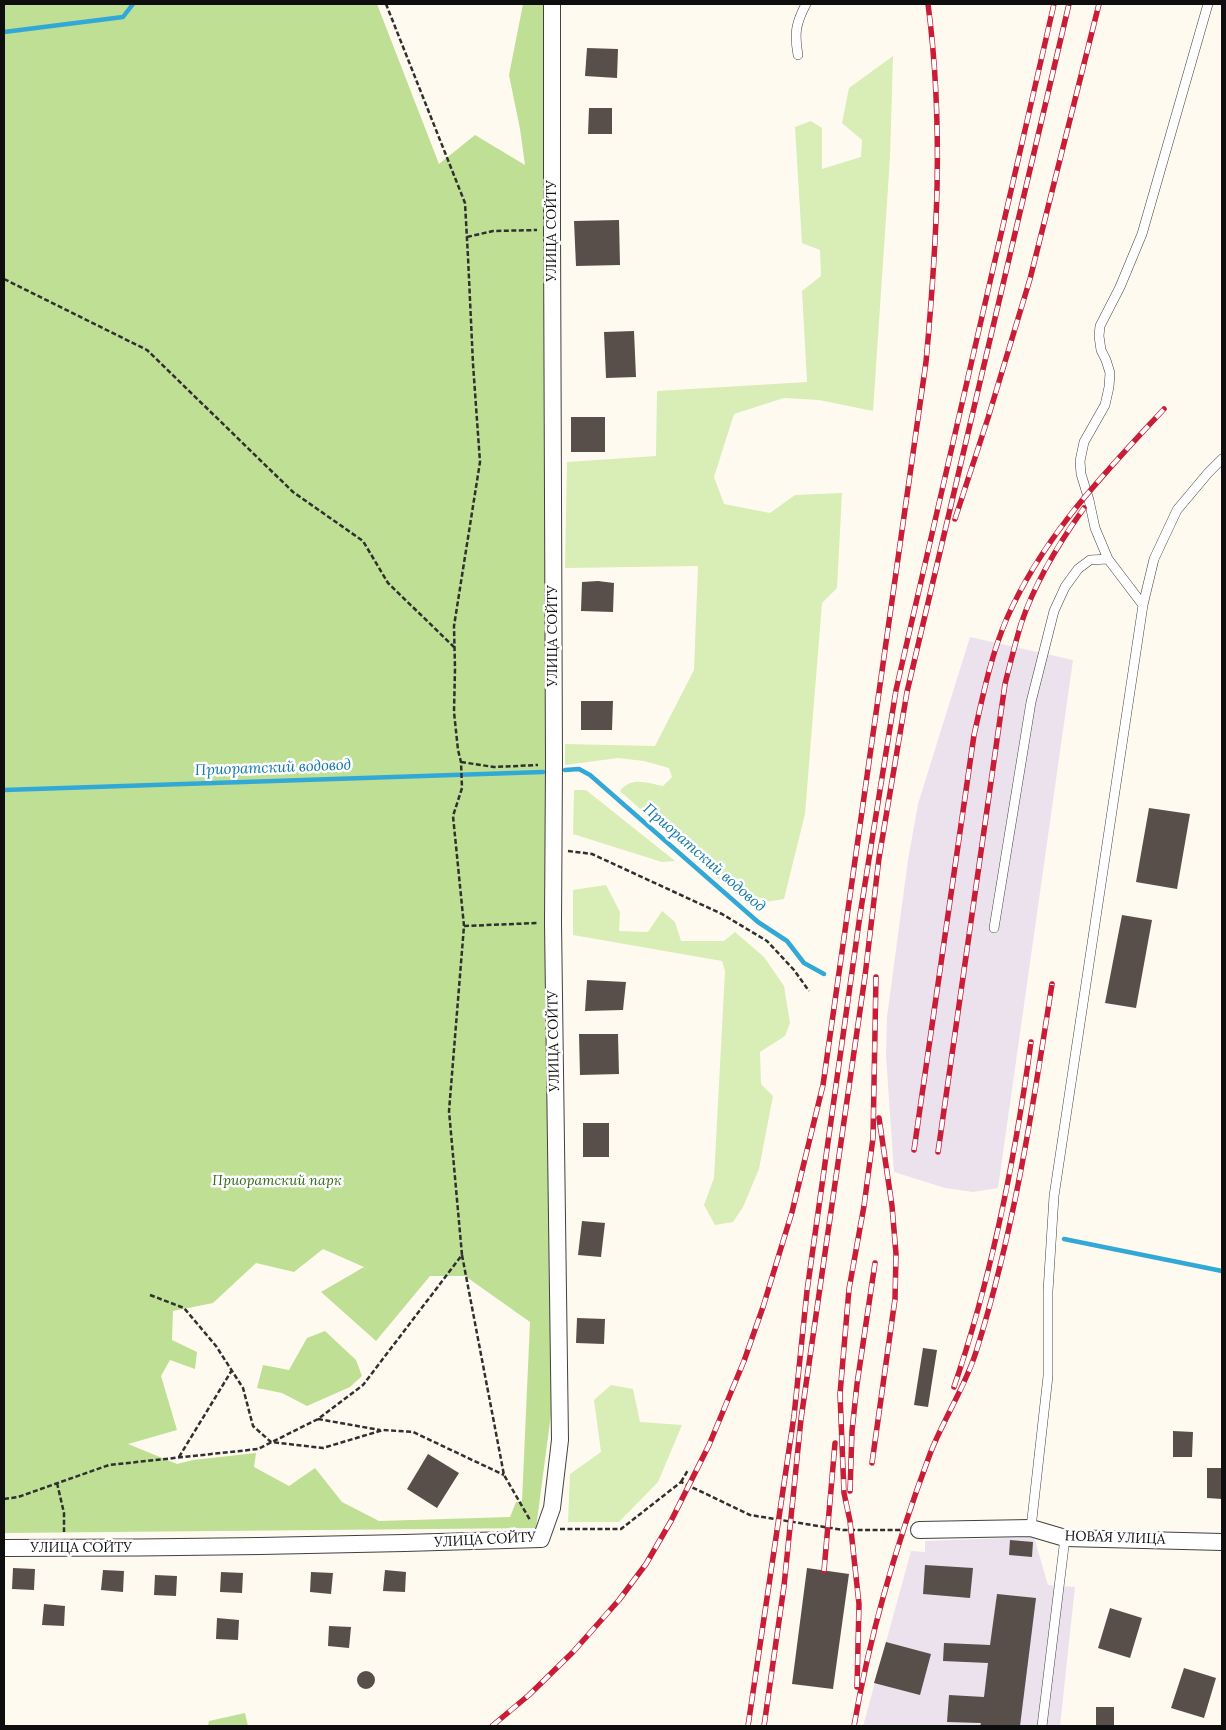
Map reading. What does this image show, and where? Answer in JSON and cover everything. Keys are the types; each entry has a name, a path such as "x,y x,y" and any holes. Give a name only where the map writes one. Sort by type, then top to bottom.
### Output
{"street":[{"name":"УЛИЦА СОЙТУ","path":"4,1548 414,1544 543,1534 552,1508 560,1440 553,923 552,4"},
{"name":"НОВАЯ УЛИЦА","path":"919,1530 1031,1528 1065,1538 1222,1542"}],"lane":[{"path":"798,55 795,38 797,21 806,4"},
{"path":"1143,605 1108,559 1095,528 1089,500 1080,474 1080,461 1084,442 1105,405 1109,387 1110,373 1101,350 1100,326 1120,287 1142,234 1208,4"},
{"path":"1031,1528 1048,1376 1048,1291 1054,1196 1143,605 1154,559 1177,510 1222,459"},
{"path":"994,928 1031,702 1054,611 1065,587 1078,569 1090,560 1108,559"},
{"path":"1042,1726 1065,1538"}],"path":[{"path":"386,4 465,203 480,462 454,626 454,712 461,762 462,788 453,816 464,926 449,1111 462,1255 504,1476 543,1534 621,1530 681,1482 688,1470"},
{"path":"467,238 493,231 552,230"},
{"path":"4,279 147,350 292,492 363,541 388,582 454,647"},
{"path":"461,762 494,767 554,764"},
{"path":"554,850 592,854 722,914 767,941 794,970 809,991"},
{"path":"464,926 553,923"},
{"path":"4,1499 18,1497 109,1465 258,1448 318,1419 363,1385 462,1255"},
{"path":"150,1295 184,1308 216,1346 243,1388 253,1426 271,1442 323,1448 383,1430"},
{"path":"179,1457 232,1370"},
{"path":"318,1419 383,1430 413,1432 504,1476"},
{"path":"681,1482 750,1515 842,1530 919,1530"},
{"path":"57,1483 64,1513 64,1548"}],"shaded area":[{"path":"970,637 1073,660 998,1188 973,1192 945,1188 894,1172 886,1056 887,1017 908,860 918,804"},
{"path":"1034,1537 1048,1585 1075,1587 1060,1726 863,1726 911,1551 925,1552 925,1541"}],"green space":[{"name":"Приоратский парк","path":"4,4 377,4 439,164 475,135 525,165 509,75 523,4 543,4 551,1414 536,1528 4,1533","holes":["323,1249 364,1267 321,1292 376,1341 430,1276 465,1276 530,1322 522,1501 516,1502 510,1517 379,1521 342,1502 315,1468 289,1486 254,1467 256,1453 193,1460 177,1464 128,1444 177,1430 161,1376 170,1360 195,1369 197,1352 172,1340 173,1311 213,1303 256,1263 294,1272"]},
{"path":"893,56 890,158 873,411 819,400 784,398 734,414 714,477 724,504 770,513 795,495 842,493 837,588 822,603 805,814 784,899 748,905 620,791 624,786 634,782 646,782 663,786 672,777 669,768 644,761 618,758 565,765 565,744 655,746 694,670 698,566 565,568 567,462 656,456 657,391 807,382 802,291 821,276 820,250 802,243 795,127 811,121 822,128 822,169 861,157 862,140 842,123 849,88"},
{"path":"574,790 586,790 675,861 662,862 573,834"},
{"path":"606,885 620,912 619,931 648,932 662,911 675,922 681,941 724,941 735,932 764,957 784,986 790,1023 785,1036 760,1052 761,1084 773,1096 759,1169 743,1207 733,1222 715,1225 704,1205 714,1178 725,971 722,961 573,935 573,890"},
{"path":"325,1331 356,1360 362,1376 350,1387 307,1406 282,1393 257,1388 263,1365 289,1370 307,1338"},
{"path":"611,1385 633,1389 640,1422 682,1425 658,1482 619,1522 568,1522 570,1474 601,1452 594,1400"},
{"path":"245,1713 248,1726 208,1726 209,1721"}],"building":[{"path":"587,48 618,49 617,78 585,76"},
{"path":"589,108 612,108 612,134 588,134"},
{"path":"619,220 620,265 576,266 574,221"},
{"path":"634,331 636,377 606,378 604,332"},
{"path":"571,417 605,417 605,452 571,452"},
{"path":"582,582 614,583 613,612 581,611"},
{"path":"581,701 613,701 612,730 581,730"},
{"path":"1149,808 1190,814 1177,889 1136,882"},
{"path":"1122,915 1152,920 1136,1008 1105,1003"},
{"path":"587,980 626,982 623,1010 585,1011"},
{"path":"579,1034 618,1034 619,1074 580,1075"},
{"path":"583,1123 609,1123 609,1157 583,1157"},
{"path":"582,1221 605,1223 601,1257 578,1255"},
{"path":"577,1318 605,1319 604,1344 576,1343"},
{"path":"923,1348 937,1350 928,1407 914,1405"},
{"path":"1173,1431 1193,1432 1192,1457 1173,1457"},
{"path":"428,1454 459,1473 437,1508 407,1489"},
{"path":"1207,1468 1222,1468 1222,1499 1207,1498"},
{"path":"1010,1540 1033,1542 1032,1557 1009,1555"},
{"path":"925,1565 973,1568 970,1598 923,1594"},
{"path":"13,1568 35,1569 34,1590 12,1589"},
{"path":"807,1568 849,1574 833,1689 792,1684"},
{"path":"103,1570 124,1571 123,1592 101,1590"},
{"path":"385,1570 406,1572 405,1592 383,1591"},
{"path":"221,1572 243,1573 242,1593 220,1592"},
{"path":"311,1572 333,1573 331,1594 310,1592"},
{"path":"155,1575 177,1576 176,1596 154,1595"},
{"path":"997,1594 1036,1598 1020,1726 980,1726 981,1723 947,1722 949,1695 984,1697 988,1663 943,1661 944,1643 990,1645"},
{"path":"44,1604 65,1606 64,1626 42,1625"},
{"path":"1110,1608 1142,1618 1130,1658 1098,1648"},
{"path":"217,1618 239,1620 238,1640 216,1639"},
{"path":"329,1626 351,1627 349,1648 328,1646"},
{"path":"886,1642 931,1654 920,1695 874,1683"},
{"path":"1184,1668 1216,1678 1204,1718 1171,1708"},
{"path":"366,1671 372,1674 375,1680 372,1686 366,1689 360,1686 357,1680 360,1674"},
{"path":"1096,1707 1114,1707 1114,1726 1096,1726"}],"waterway":[{"path":"4,32 123,17 133,4"},
{"name":"Приоратский водовод","path":"565,770 579,769 590,775 758,922 787,941 804,963 824,974"},
{"name":"Приоратский водовод","path":"4,790 543,772"},
{"name":"Приоратский водовод","path":"1064,1239 1222,1271"}],"railway":[{"path":"492,1726 529,1695 573,1652 619,1600 646,1564 671,1521 709,1445 744,1361 763,1307 792,1212 823,1085 926,362 936,228 937,183 936,94 928,4"},
{"path":"748,1726 794,1416 807,1291 860,915 896,690 1054,4"},
{"path":"764,1726 784,1586 801,1419 865,976 879,858 907,692 1069,4"},
{"path":"955,519 1030,279 1099,4"},
{"path":"914,1150 974,735 996,646 1022,588 1057,533 1097,482 1164,409"},
{"path":"938,1152 1005,684 1021,624 1033,593 1057,549 1084,508"},
{"path":"857,1687 859,1604 850,1521 844,1493 840,1394 849,1289 864,1206 873,1138 876,977"},
{"path":"854,1726 876,1622 906,1521 935,1441 971,1365 989,1307 1012,1215 1021,1169 1052,984"},
{"path":"954,1387 980,1303 1001,1217 1018,1130 1031,1042"},
{"path":"872,1463 895,1299 896,1254 892,1206 879,1118"},
{"path":"850,1491 852,1431 857,1384 875,1263"},
{"path":"824,1571 835,1443"}]}
